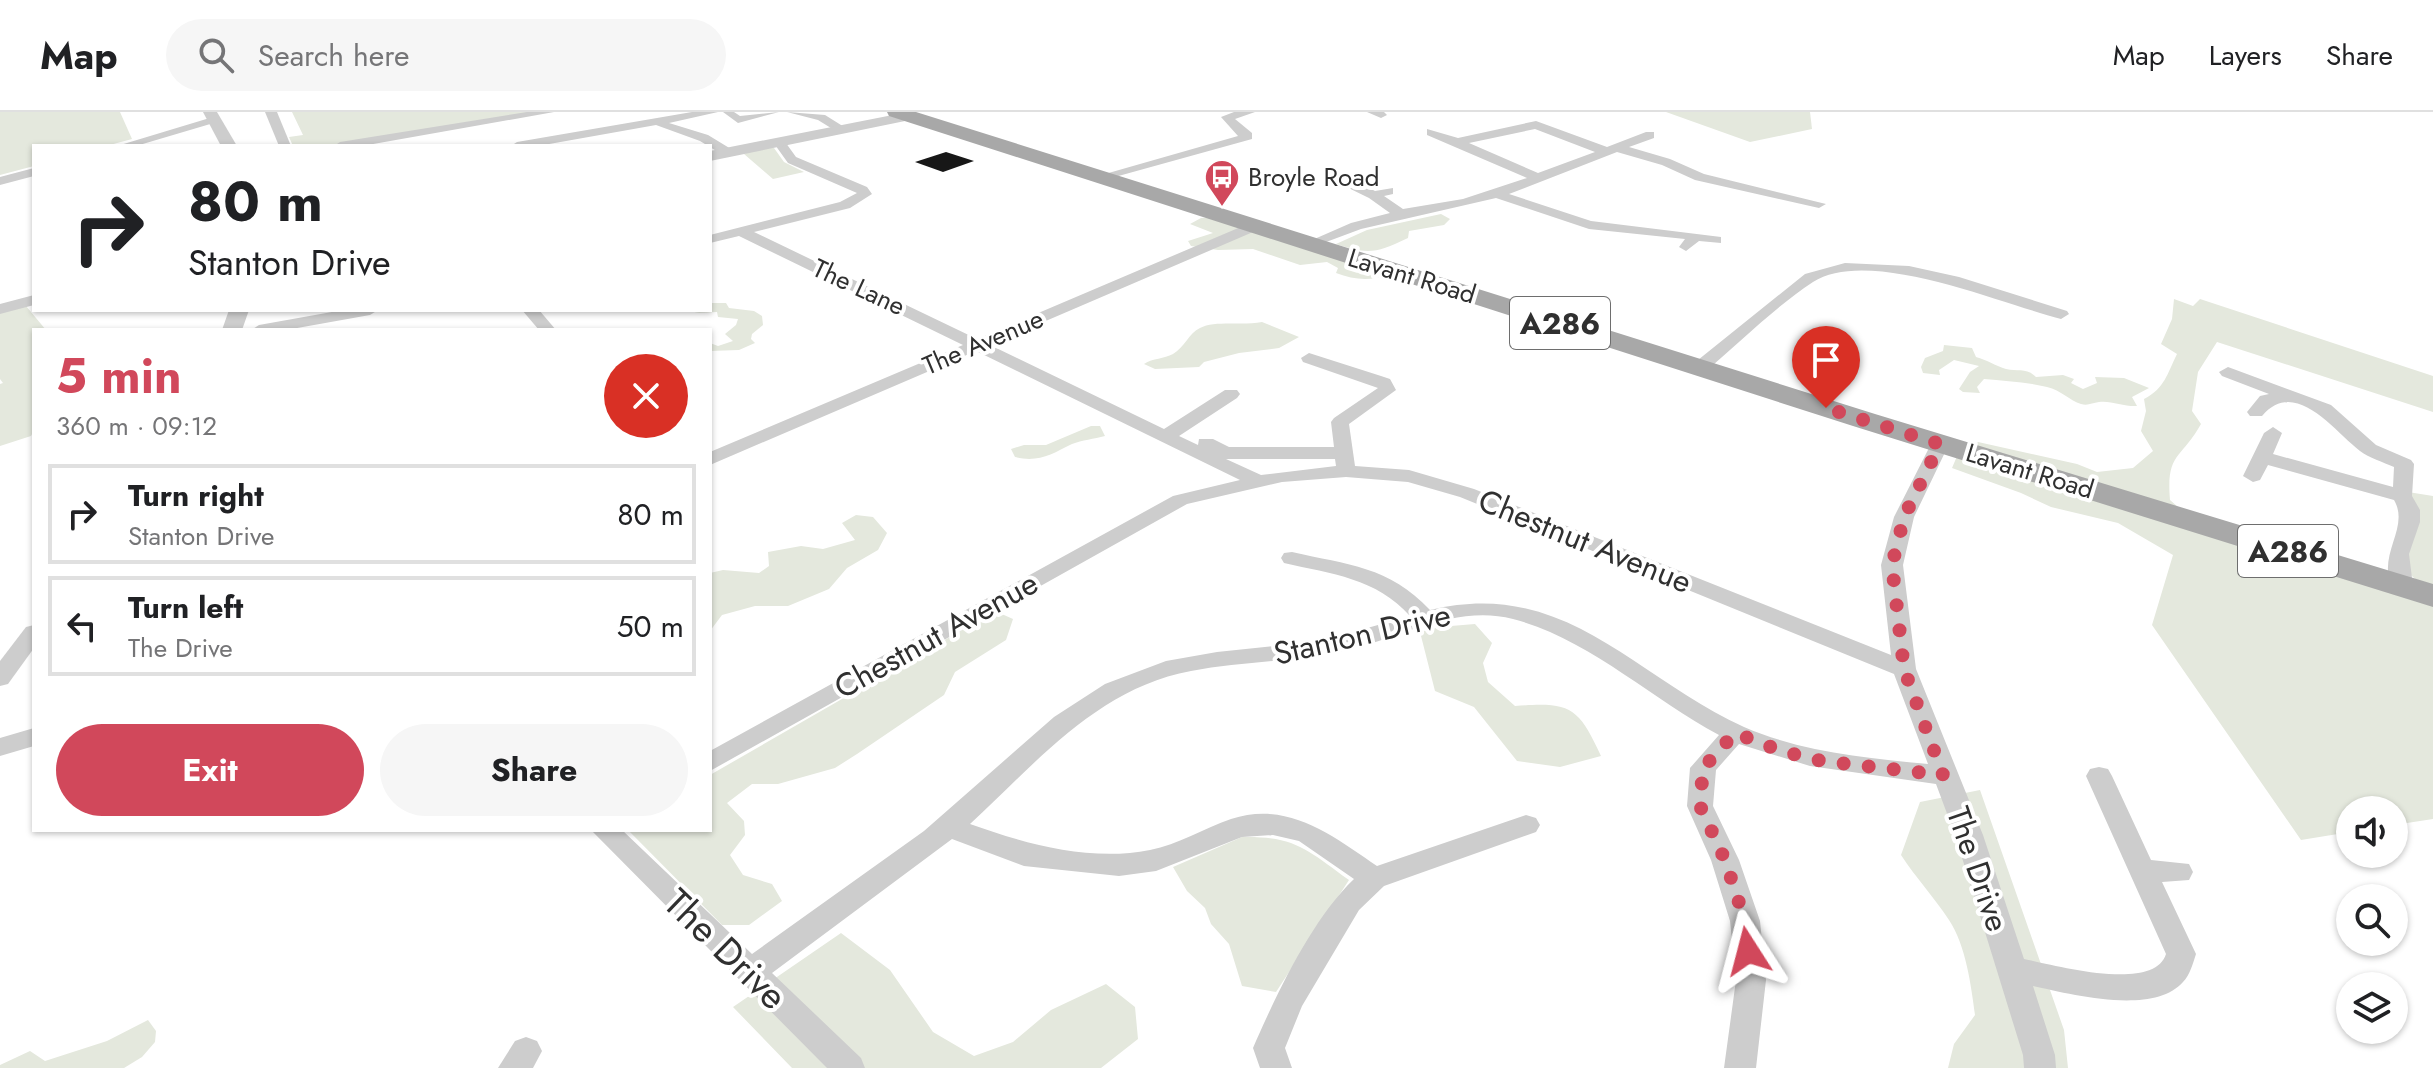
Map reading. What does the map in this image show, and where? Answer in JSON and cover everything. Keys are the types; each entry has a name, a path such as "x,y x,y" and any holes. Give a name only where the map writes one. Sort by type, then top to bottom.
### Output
{"main road":[{"name":"Lavant Road","path":"903,114 1940,444 2418,591"}],"street":[{"path":"271,112 284,144"},
{"path":"362,144 712,112"},
{"path":"728,113 738,120 773,112"},
{"path":"793,112 821,117 843,130"},
{"path":"712,156 843,130 903,114"},
{"path":"129,144 211,116 228,144"},
{"path":"663,116 661,125 704,138 727,152"},
{"path":"1104,176 1187,149 1248,136 1234,128 1244,117"},
{"path":"1457,142 1536,125 1611,149 1666,162 1700,177 1819,204"},
{"path":"520,144 549,127"},
{"path":"1431,132 1536,177"},
{"path":"1310,244 1356,226 1496,194 1650,135"},
{"path":"712,238 845,205 865,194 792,160 779,142"},
{"path":"0,181 32,173"},
{"path":"1335,176 1381,193 1401,214"},
{"path":"1496,194 1589,225 1691,242 1716,240"},
{"name":"The Avenue","path":"712,458 1255,226"},
{"name":"The Lane","path":"740,231 978,344"},
{"path":"1699,368 1810,277 1826,271 1874,266 1909,270 2061,314"},
{"path":"0,309 32,301"},
{"path":"270,328 359,312"},
{"path":"532,312 546,328"},
{"path":"978,344 1171,433 1225,453 1344,462 1340,422 1387,390 1384,383 1367,376 1347,373 1309,358"},
{"path":"2228,372 2325,409 2369,449 2404,464 2402,496 2410,510 2410,522 2398,554 2418,591"},
{"path":"1171,433 1231,394"},
{"path":"2256,412 2266,400 2286,394"},
{"path":"1171,433 1255,480"},
{"path":"2273,433 2258,466 2402,496"},
{"name":"The Drive","path":"1940,444 1904,517 1892,565 1904,669 1969,835 2013,970 2040,1068"},
{"name":"Chestnut Avenue","path":"712,761 1180,500 1255,480 1344,462 1467,493 1904,669"},
{"path":"1292,558 1337,558 1402,593 1425,618"},
{"name":"Stanton Drive","path":"750,972 949,827 1038,743 1087,706 1140,678 1194,663 1307,652 1359,640 1425,618 1477,608 1515,612 1628,665 1695,711 1735,733 1781,751 1822,761 1943,775"},
{"path":"0,678 32,635"},
{"path":"1735,733 1703,768 1700,806 1725,860 1745,921 1751,980 1740,1068"},
{"path":"0,747 32,738"},
{"path":"2013,970 2129,988 2156,985 2173,975 2181,954 2099,776"},
{"path":"949,827 1024,855 1119,865 1156,860 1239,827 1273,825 1307,832 1374,878"},
{"path":"1276,1068 1269,1048 1289,1001 1349,902 1374,878 1526,825"},
{"name":"The Drive","path":"607,832 849,1068"},
{"path":"2143,870 2179,872"}],"shaded area":[{"path":"0,112 120,112 132,139 113,144 32,144 32,167 0,175"},
{"path":"292,112 536,112 340,144 292,144 289,137 303,135"},
{"path":"1666,112 1810,112 1812,129 1750,142"},
{"path":"762,147 774,148 784,162 804,172 773,179 744,154"},
{"path":"1441,214 1450,219 1444,225 1409,231 1408,238 1388,247 1365,251 1336,244 1367,230"},
{"path":"1218,217 1390,273 1377,278 1357,278 1336,273 1338,268 1327,262 1300,265 1253,249 1218,250 1191,246 1188,241 1213,233 1190,224 1201,218"},
{"path":"2174,299 2193,306 2200,299 2433,376 2433,412 2217,342 2198,372 2192,411 2201,424 2176,458 2169,484 2170,500 2186,514 2433,602 2433,819 2408,823 2408,796 2336,796 2336,834 2301,840 2152,625 2173,555 2118,523 2051,507 1952,468 1963,442 1978,442 2077,464 2097,472 2133,468 2153,451 2141,431 2146,411 2144,399 2161,385 2177,354 2161,344 2172,319"},
{"path":"712,303 726,303 729,308 754,311 762,316 763,325 752,334 751,339 755,343 739,350 712,351 712,344 718,346 733,341 725,334 736,325 738,319 718,317 717,312 694,313 712,312"},
{"path":"26,306 44,328 32,328 32,434 0,446 0,384 3,383 0,379 0,313"},
{"path":"1262,322 1299,337 1279,348 1239,353 1204,362 1199,367 1155,369 1144,364 1173,354 1196,330 1206,326"},
{"path":"1944,345 1972,348 1976,357 2006,369 2029,372 2036,377 2063,375 2074,379 2071,383 2083,389 2097,383 2095,377 2124,378 2149,388 2132,397 2137,406 2103,402 2083,405 2047,387 1984,379 1977,387 1980,393 1963,392 1959,389 1970,372 1979,366 1954,360 1939,370 1940,375 1923,373 1921,367 1925,358 1943,351"},
{"path":"1091,426 1100,426 1105,436 1038,458 1015,457 1011,449 1024,445 1046,445"},
{"path":"2408,492 2433,496 2433,591 2424,588 2408,572"},
{"path":"856,515 873,517 887,533 878,550 847,568 829,589 788,606 755,606 722,615 712,628 712,573 723,570 759,573 769,566 768,552 801,546 823,549 855,540 842,523"},
{"path":"995,611 1013,619 1006,640 955,672 944,695 857,754 835,768 778,784 752,784 727,803 744,821 745,835 730,855 743,875 772,884 782,901 749,925 722,925 630,832 712,832 712,774"},
{"path":"1475,624 1492,643 1483,663 1488,682 1515,706 1548,705 1570,711 1586,727 1601,756 1560,767 1517,761 1474,707 1435,691 1420,632"},
{"path":"1980,790 2064,1030 2068,1068 1948,1068 1954,1044 1975,1015 1967,966 1955,930 1901,855 1920,802"},
{"path":"1242,837 1289,842 1311,853 1349,880 1276,992 1242,986 1229,944 1211,924 1205,908 1187,891 1173,867"},
{"path":"841,933 890,970 933,1032 974,1056 1013,1042 1051,1010 1106,984 1135,1007 1138,1039 1101,1068 792,1068 733,1007"},
{"path":"148,1020 156,1031 155,1042 142,1057 124,1068 0,1068 0,1065 30,1051 45,1061 107,1041"}],"building":[{"path":"946,152 974,161 943,172 915,162"}],"place":[{"name":"Broyle Road","path":"1222,208"}],"route":[{"path":"1748,951 1745,921 1725,860 1700,806 1703,768 1735,733 1781,751 1822,761 1943,775 1904,669 1892,565 1904,517 1940,444 1826,408"}]}
